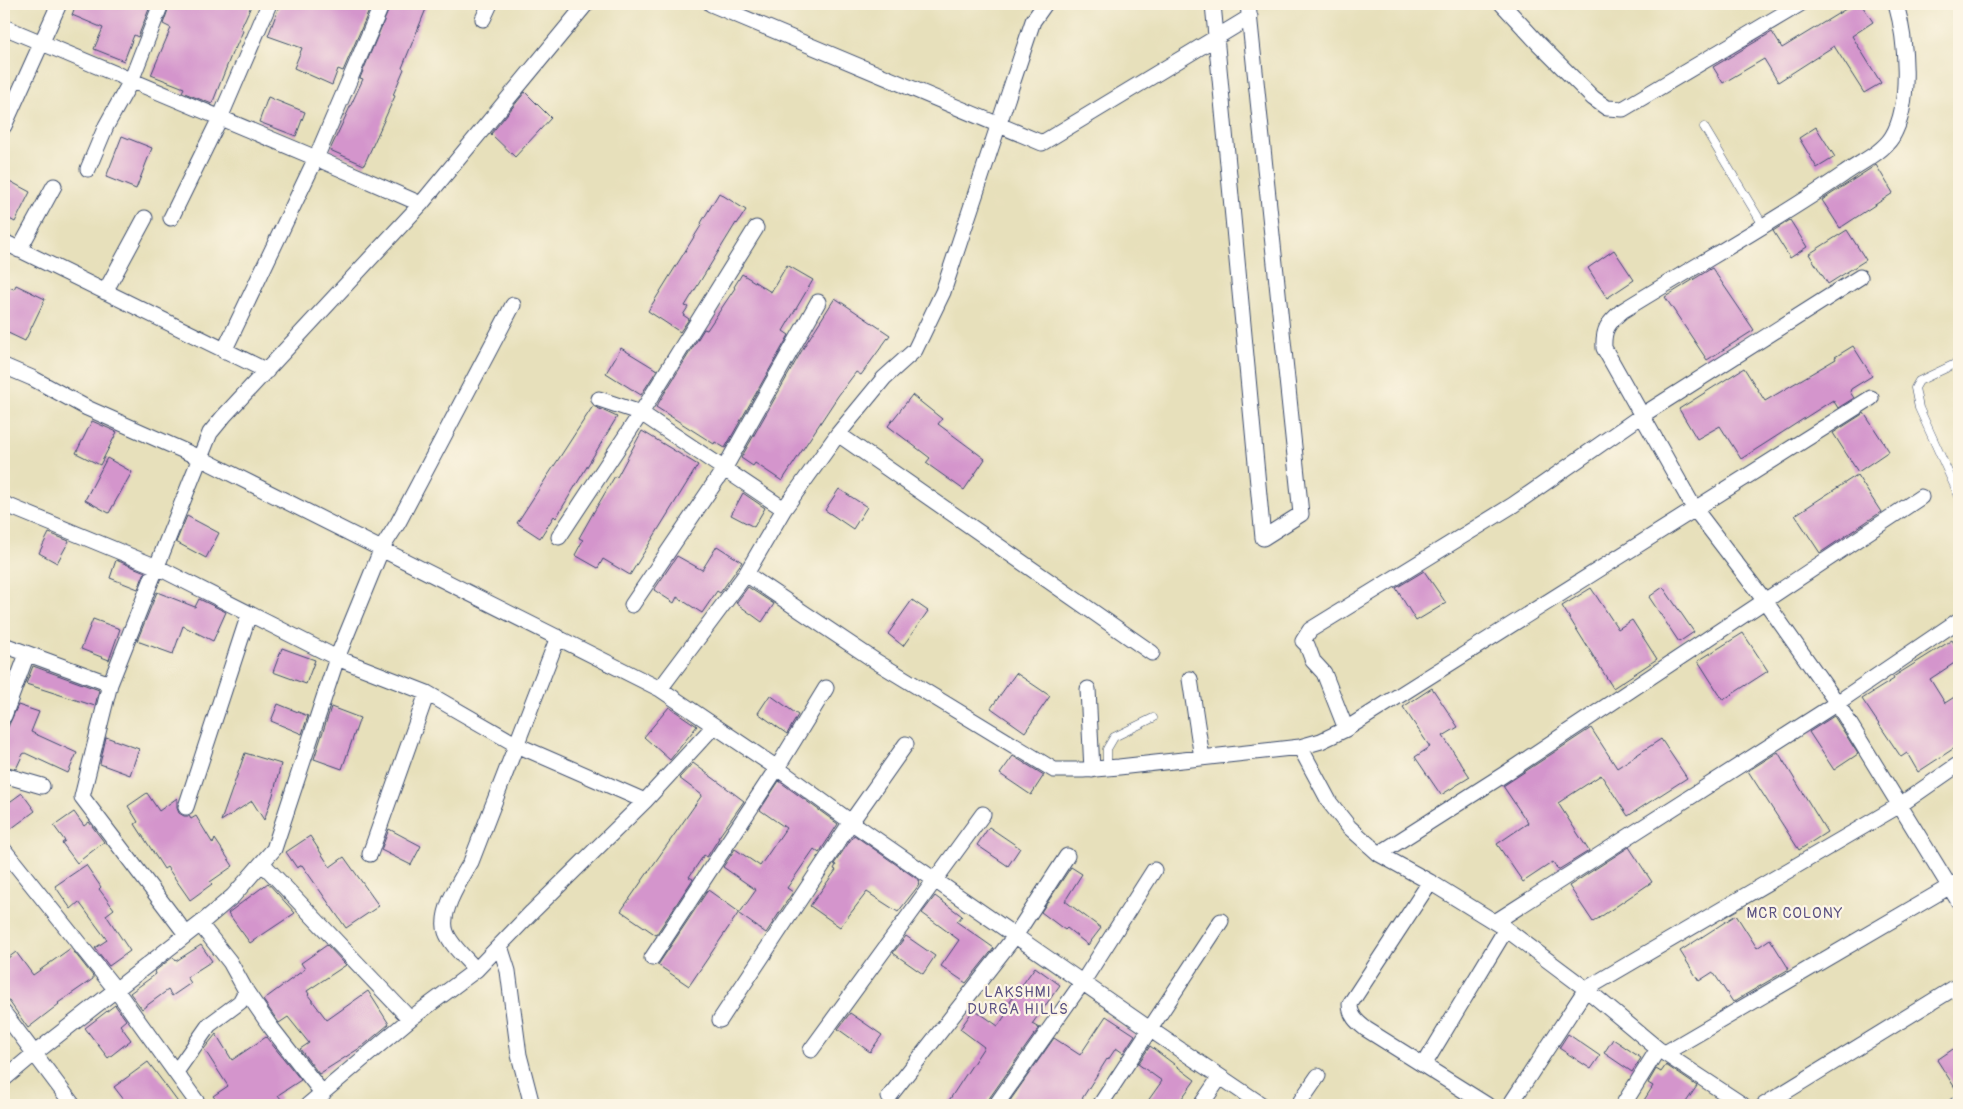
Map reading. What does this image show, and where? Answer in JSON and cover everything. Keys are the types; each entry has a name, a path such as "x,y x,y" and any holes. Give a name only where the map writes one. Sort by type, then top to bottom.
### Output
{"street":[{"path":"4,126 59,4"},
{"path":"88,169 106,126 131,81 161,4"},
{"path":"171,218 220,118 269,4"},
{"path":"224,351 316,158 382,4"},
{"path":"484,19 490,4"},
{"path":"186,934 82,797 110,684 210,433 421,204 586,4"},
{"path":"710,4 1042,143 1216,37 1249,10"},
{"path":"660,689 746,574 784,509 838,434 884,378 914,350 943,292 1034,21 1045,4"},
{"path":"1213,4 1263,538 1301,514 1249,10"},
{"path":"1502,4 1593,98 1607,108 1623,109 1800,4"},
{"path":"1896,4 1907,72 1900,118 1891,138 1875,152 1829,184 1622,310 1609,323 1603,335 1604,348 1694,508 1838,703 1900,805 1955,884 1959,902"},
{"path":"4,27 421,204"},
{"path":"19,250 54,186"},
{"path":"106,292 145,218"},
{"path":"559,537 641,413 756,228"},
{"path":"4,242 267,371"},
{"path":"1346,729 1324,673 1313,661 1307,645 1303,641 1310,630 1513,505 1641,416 1860,277"},
{"path":"632,605 724,469 818,302"},
{"path":"4,1079 233,896 274,849 337,658 382,548 398,523 513,305"},
{"path":"4,366 32,378 87,408 200,458 660,689 1082,983 1262,1105"},
{"path":"746,574 877,662 1054,770 1092,770 1300,747 1321,741 1346,729 1871,398"},
{"path":"599,399 641,413 784,509"},
{"path":"838,434 1152,653"},
{"path":"1379,854 1503,775 1921,497"},
{"path":"4,504 157,567 337,658 428,693 517,745 646,801"},
{"path":"186,807 249,614"},
{"path":"1424,1065 1501,926 1838,703 1959,620"},
{"path":"476,970 446,932 446,919 452,897 471,862 558,637"},
{"path":"4,645 110,684"},
{"path":"4,716 27,654"},
{"path":"1190,679 1202,758"},
{"path":"652,958 826,688"},
{"path":"1088,690 1092,770"},
{"path":"370,854 428,693"},
{"path":"308,1105 410,1019 476,970 646,801 714,726"},
{"path":"720,1020 851,822 906,744"},
{"path":"1300,747 1330,803 1349,827 1379,854 1430,882 1501,926 1586,990 1662,1051 1738,1104"},
{"path":"1510,1105 1586,990 1900,805 1959,764"},
{"path":"4,775 42,786"},
{"path":"811,1050 983,814"},
{"path":"4,850 116,990 199,1105"},
{"path":"889,1097 1015,936 1067,856"},
{"path":"262,862 410,1019"},
{"path":"996,1105 1082,983 1154,870"},
{"path":"1430,882 1349,1006 1350,1013 1366,1029 1487,1105"},
{"path":"1623,1105 1662,1051 1955,884"},
{"path":"1100,1105 1221,921"},
{"path":"200,924 230,962 246,992 270,1026 323,1094"},
{"path":"500,946 508,971 519,1055 532,1105"},
{"path":"1764,1105 1959,985"},
{"path":"176,1072 209,1025 240,1002 246,992"},
{"path":"4,1013 73,1105"},
{"path":"1298,1105 1318,1076"},
{"path":"1202,1105 1220,1077"}],"lane":[{"path":"1704,127 1763,225"},
{"path":"1959,362 1919,381 1915,388 1919,408 1959,496"},
{"path":"1107,768 1107,749 1114,736 1153,718"}],"building":[{"path":"76,4 151,4 138,37 134,35 124,61 94,49 103,28 72,15"},
{"path":"170,4 252,4 240,30 243,31 234,48 212,104 182,92 184,88 151,75 171,28 163,24"},
{"path":"280,4 372,4 343,71 338,69 332,85 294,68 302,48 268,36"},
{"path":"391,4 428,4 402,68 404,69 393,95 395,96 364,165 330,150 363,79 360,78"},
{"path":"1854,4 1861,4 1873,22 1852,36 1881,83 1864,93 1834,46 1778,82 1764,59 1723,83 1713,67 1772,32 1782,48"},
{"path":"525,92 551,118 515,157 491,134"},
{"path":"268,97 305,112 296,136 259,122"},
{"path":"1816,127 1835,157 1817,168 1799,138"},
{"path":"122,136 152,148 136,189 106,177"},
{"path":"1876,165 1893,193 1840,228 1822,200"},
{"path":"4,178 30,192 15,222 4,216"},
{"path":"719,193 746,210 685,306 688,307 683,315 689,319 680,332 648,311"},
{"path":"1790,220 1807,247 1790,258 1773,231"},
{"path":"1847,230 1866,260 1828,284 1809,254"},
{"path":"1614,250 1634,280 1607,298 1588,268"},
{"path":"787,265 813,280 783,331 789,335 725,448 715,442 714,444 656,407 704,329 707,330 742,274 771,292"},
{"path":"1712,268 1754,330 1707,360 1665,297"},
{"path":"4,285 14,289 16,285 45,299 25,341 4,331"},
{"path":"835,298 890,335 861,375 856,372 838,396 782,481 755,463 753,466 741,458 805,345"},
{"path":"1853,346 1872,376 1851,389 1850,392 1854,398 1838,408 1833,400 1741,459 1720,426 1697,439 1679,409 1744,368 1765,401 1836,359 1835,357"},
{"path":"621,348 657,370 641,395 606,373"},
{"path":"912,395 942,419 938,424 985,459 964,490 926,463 930,458 888,426"},
{"path":"593,406 617,417 556,518 554,516 540,538 517,523"},
{"path":"1864,413 1889,451 1858,472 1833,433"},
{"path":"92,421 117,432 100,465 76,453"},
{"path":"642,431 698,465 630,575 603,559 598,568 575,555 583,540 579,538 615,476 617,477"},
{"path":"107,458 132,472 109,513 85,500"},
{"path":"1857,475 1881,512 1820,553 1795,515"},
{"path":"839,489 867,507 853,529 825,510"},
{"path":"743,493 765,508 754,527 731,515"},
{"path":"187,516 219,533 206,558 176,542"},
{"path":"49,533 69,541 57,563 39,553"},
{"path":"717,546 742,562 720,593 717,591 702,613 677,597 674,603 654,590 677,556 702,570"},
{"path":"116,560 145,572 138,589 110,578"},
{"path":"1424,571 1446,603 1416,621 1396,588"},
{"path":"748,587 774,604 762,622 736,603"},
{"path":"1663,587 1694,632 1679,642 1649,597"},
{"path":"1591,588 1618,629 1632,620 1657,659 1613,688 1562,606"},
{"path":"157,592 195,607 199,599 226,612 213,641 183,626 173,654 137,641"},
{"path":"912,600 928,611 903,646 888,634"},
{"path":"93,619 120,629 109,660 81,649"},
{"path":"1743,633 1768,671 1723,700 1698,661"},
{"path":"1952,640 1959,652 1959,660 1930,679 1945,703 1959,694 1959,745 1918,772 1907,753 1901,757 1862,699"},
{"path":"282,648 315,660 306,684 273,672"},
{"path":"33,666 99,690 95,706 26,684"},
{"path":"1016,673 1050,696 1025,732 991,708"},
{"path":"1432,688 1458,727 1443,736 1470,777 1441,795 1415,757 1430,747 1403,707"},
{"path":"770,695 798,715 787,734 758,713"},
{"path":"278,704 308,716 302,734 271,721"},
{"path":"18,705 39,712 31,732 77,753 68,773 25,753 16,769 4,766 4,725 8,727"},
{"path":"331,707 360,718 342,769 314,759"},
{"path":"669,707 697,726 670,760 644,737"},
{"path":"1834,716 1858,754 1834,770 1809,732"},
{"path":"1591,728 1617,768 1661,739 1687,778 1628,816 1601,775 1558,803 1589,851 1558,870 1553,862 1523,882 1497,844 1528,823 1503,786"},
{"path":"106,737 139,749 130,775 100,764"},
{"path":"1778,752 1827,832 1799,850 1748,771"},
{"path":"245,753 281,764 273,795 264,820 252,801 221,821"},
{"path":"1013,756 1044,775 1031,795 1000,774"},
{"path":"693,763 744,801 707,857 704,855 689,877 693,879 656,935 621,911 702,795 679,778"},
{"path":"779,781 838,824 819,853 814,849 787,888 793,892 766,933 739,914 756,890 723,867 735,849 760,866 786,828 760,810"},
{"path":"22,793 35,811 4,834 4,806"},
{"path":"147,793 159,811 177,798 179,813 189,816 191,819 196,816 213,844 215,839 233,866 210,882 212,884 190,900 167,867 164,869 135,824 138,822 128,806"},
{"path":"74,812 84,826 89,822 104,842 77,863 62,843 65,841 54,826"},
{"path":"989,827 1020,848 1008,866 977,845"},
{"path":"389,829 421,846 411,865 381,850"},
{"path":"854,835 920,881 898,912 867,892 840,927 810,906 836,870 834,869 836,865 834,864"},
{"path":"310,836 330,867 344,857 379,906 346,928 302,865 297,868 286,852"},
{"path":"1629,847 1652,882 1593,922 1569,886"},
{"path":"86,865 101,887 99,889 114,909 106,915 130,951 109,966 95,948 107,940 79,902 71,909 55,886"},
{"path":"1071,867 1082,874 1065,901 1101,928 1088,945 1067,928 1065,930 1041,912"},
{"path":"268,883 295,913 250,943 228,913"},
{"path":"708,890 739,912 689,986 658,965"},
{"path":"935,896 962,916 957,922 994,948 966,983 941,966 959,940 922,913"},
{"path":"1736,915 1757,948 1770,939 1789,969 1733,1002 1713,972 1699,981 1680,951"},
{"path":"906,936 935,956 923,974 893,953"},
{"path":"201,945 212,961 187,977 191,983 172,996 168,990 142,1009 130,993 156,974 155,971 173,957 176,961"},
{"path":"327,945 346,965 307,991 327,1020 368,991 389,1024 363,1046 319,1074 300,1049 309,1043 288,1017 279,1023 263,1000 305,969 301,963"},
{"path":"71,948 93,976 93,979 58,1003 28,1028 4,994 4,961 16,952 33,975"},
{"path":"1035,967 1060,985 1032,1024 1039,1028 988,1100 987,1105 946,1105 984,1047 960,1029 974,1009 998,1026 1013,1004 1010,1002"},
{"path":"115,1005 126,1020 120,1025 131,1040 108,1058 85,1028"},
{"path":"850,1013 882,1035 870,1052 838,1029"},
{"path":"1106,1016 1135,1035 1123,1053 1116,1048 1107,1059 1078,1105 1007,1105 1054,1038 1080,1055"},
{"path":"216,1034 232,1060 266,1037 301,1080 278,1095 281,1099 273,1105 220,1105 213,1096 228,1086 204,1049"},
{"path":"1568,1034 1600,1056 1591,1069 1559,1048"},
{"path":"1613,1039 1641,1058 1632,1072 1604,1053"},
{"path":"1959,1045 1959,1094 1937,1060"},
{"path":"1150,1046 1195,1080 1177,1105 1145,1105 1162,1081 1138,1064"},
{"path":"148,1062 180,1105 128,1105 114,1087"},
{"path":"1666,1065 1697,1086 1684,1105 1641,1105 1653,1086 1648,1083 1656,1069 1661,1072"}],"district":[{"name":"MCR COLONY","path":"1795,913"},
{"name":"LAKSHMI DURGA HILLS","path":"1018,1000"}]}
